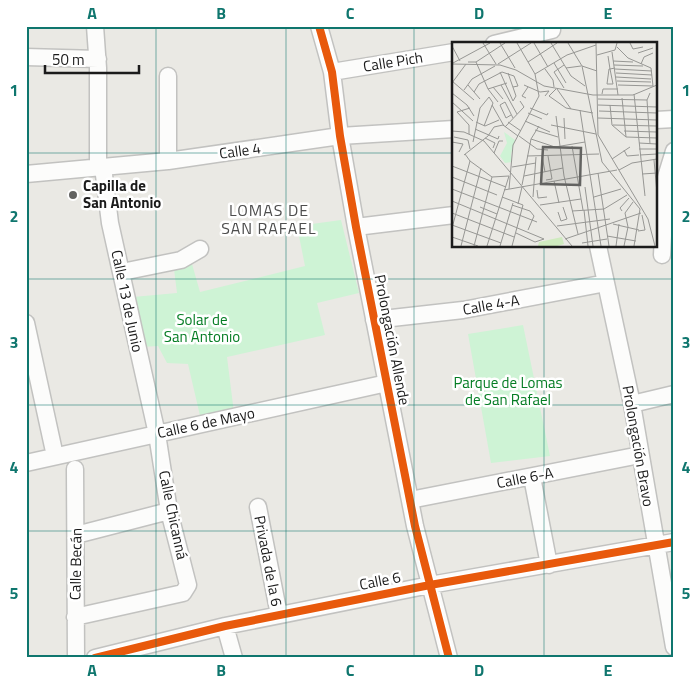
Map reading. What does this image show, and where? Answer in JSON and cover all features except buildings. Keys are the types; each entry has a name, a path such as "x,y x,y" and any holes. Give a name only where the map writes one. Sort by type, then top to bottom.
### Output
{"street":[{"name":"Calle 13 de Junio","path":"95,26 98,59 101,168 110,223 157,434"},
{"name":"Prolongación Allende","path":"319,26 332,72 340,136 356,227 410,500 449,658"},
{"path":"506,42 552,34"},
{"name":"Calle Pich","path":"332,72 452,52"},
{"path":"26,57 98,59"},
{"path":"168,76 168,161"},
{"path":"658,120 674,119"},
{"name":"Calle 4","path":"26,174 168,161 340,136 452,129"},
{"path":"662,255 666,177 674,151"},
{"path":"356,227 452,215"},
{"name":"Prolongación Bravo","path":"598,248 632,404 655,547 674,647"},
{"path":"122,272 180,260 200,249"},
{"name":"Calle 4-A","path":"374,320 463,310 606,283"},
{"path":"26,323 55,456"},
{"name":"Calle 6 de Mayo","path":"26,463 387,383"},
{"path":"632,404 674,394"},
{"name":"Calle Chicanná","path":"75,617 183,593 188,585 169,511 157,434"},
{"name":"Calle 6-A","path":"410,500 640,455"},
{"name":"Calle Becán","path":"75,469 76,658"},
{"path":"532,477 549,565"},
{"name":"Privada de la 6","path":"258,507 279,615"},
{"path":"76,534 169,511"},
{"name":"Calle 6","path":"95,658 225,626 279,615 430,585 655,547 674,542"},
{"path":"225,626 234,658"}],"green space":[{"name":"Solar de San Antonio","path":"341,220 359,293 317,303 325,335 227,357 234,413 201,420 188,364 167,363 158,346 142,347 133,297 177,293 174,269 192,264 200,292 305,266 297,226"},
{"name":"Parque de Lomas de San Rafael","path":"523,325 550,456 491,463 468,334"}],"cycle path":[{"path":"319,26 332,72 340,136 356,227 415,526 449,658"},
{"path":"95,658 225,626 430,585 674,542"}],"place":[{"name":"Capilla de San Antonio","path":"73,195"}],"district":[{"name":"LOMAS DE SAN RAFAEL","path":"269,219"}]}
